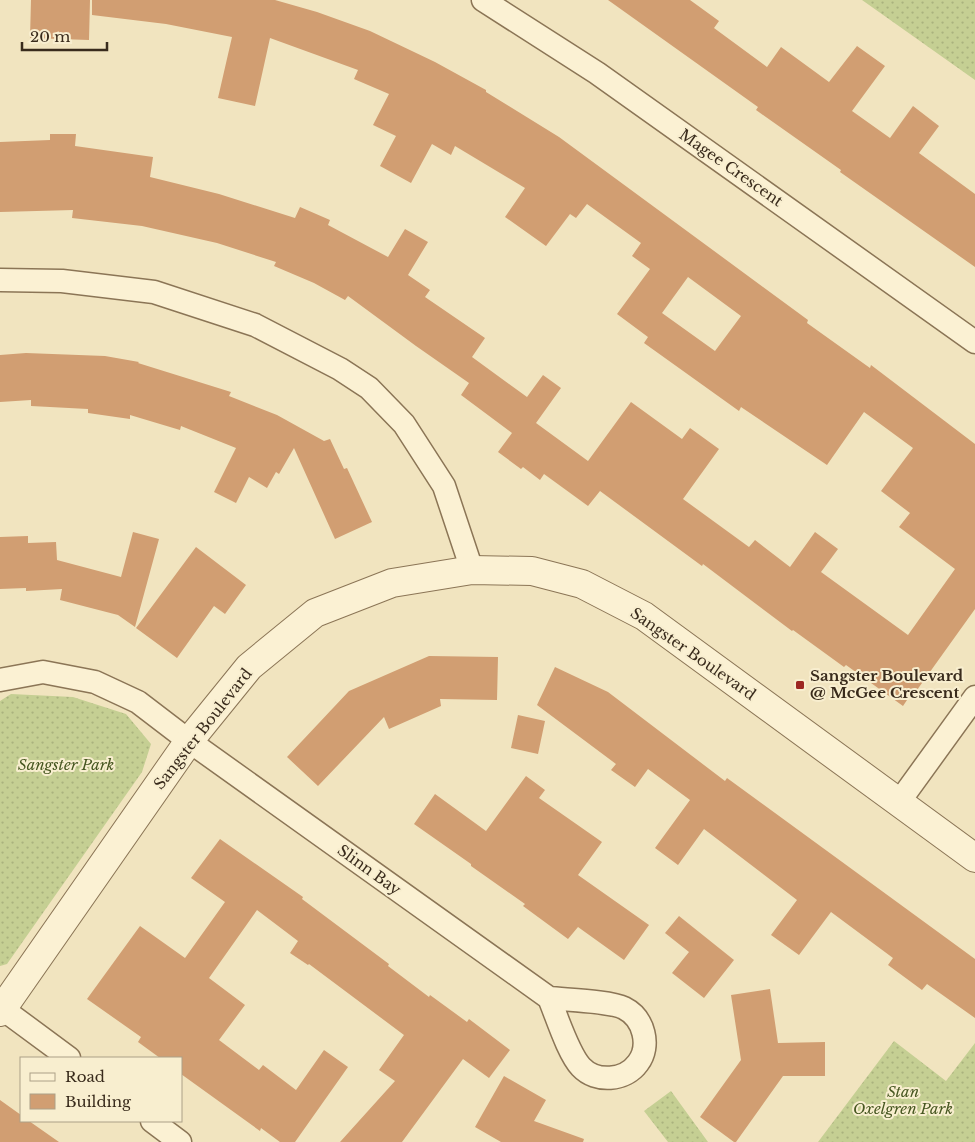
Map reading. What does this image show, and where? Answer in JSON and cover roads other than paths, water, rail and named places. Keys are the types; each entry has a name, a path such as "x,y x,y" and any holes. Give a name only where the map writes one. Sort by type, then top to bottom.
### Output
{"street":[{"name":"Magee Crescent","path":"483,0 596,72 975,342"},
{"path":"0,280 62,281 154,292 255,325 340,369 369,388 404,424 444,486 472,570"},
{"name":"Sangster Boulevard","path":"1,1009 189,741 249,667 315,613 392,583 472,570 532,571 582,584 644,616 975,858"},
{"name":"Slinn Bay","path":"0,680 43,672 95,682 138,702 189,741 549,998"},
{"path":"899,802 975,697"},
{"path":"1,1009 68,1057"},
{"path":"153,1122 180,1142"}],"place":[{"name":"Sangster Boulevard @ McGee Crescent","path":"800,685"}],"park label":[{"name":"Sangster Park","path":"66,765"},
{"name":"Stan Oxelgren Park","path":"903,1100"}]}
